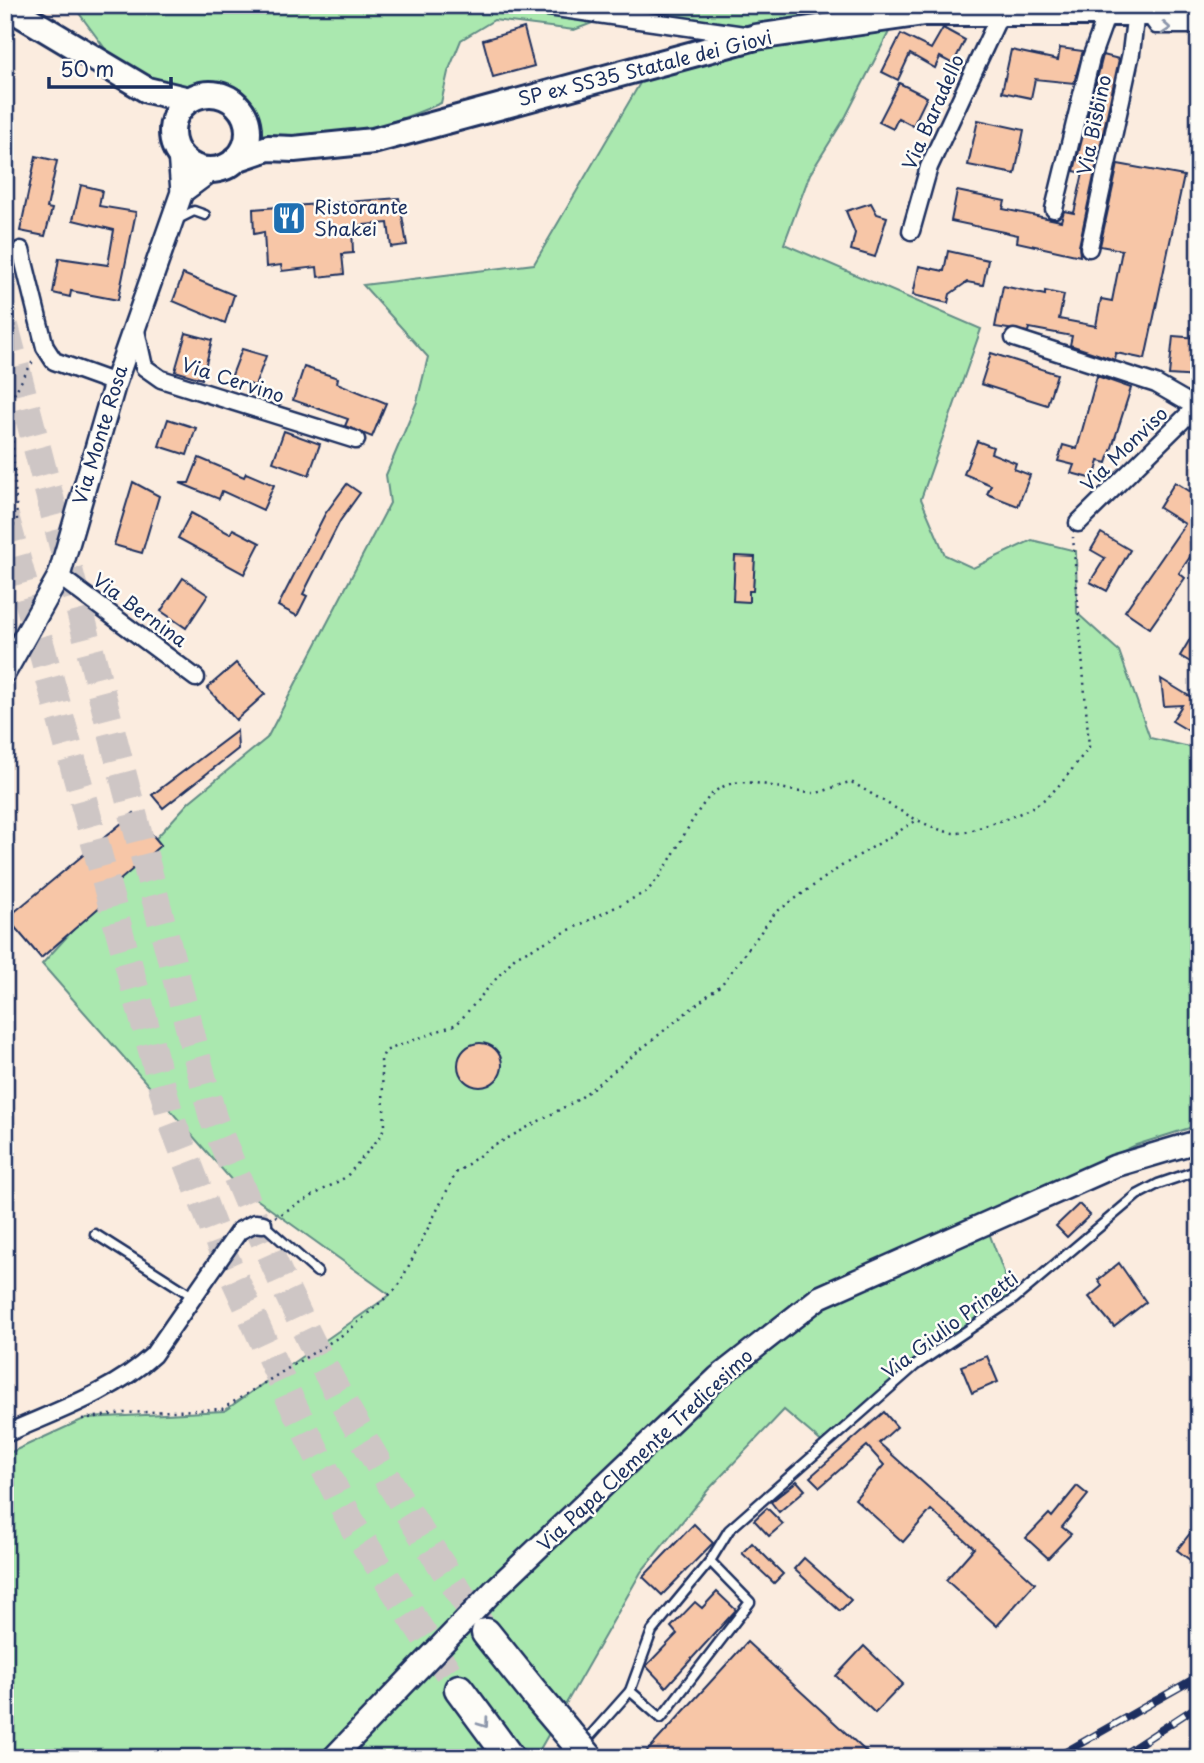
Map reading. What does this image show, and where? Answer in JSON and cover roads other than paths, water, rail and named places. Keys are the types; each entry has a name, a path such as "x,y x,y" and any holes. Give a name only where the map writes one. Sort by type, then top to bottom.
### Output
{"highway":[{"path":"486,1633 589,1758"},
{"path":"459,1689 510,1758"}],"main road":[{"path":"5,5 147,90 190,100"},
{"name":"SP ex SS35 Statale dei Giovi","path":"1143,11 1199,7"},
{"name":"SP ex SS35 Statale dei Giovi","path":"213,169 268,148 294,149 373,141 756,37 923,13 1199,13"},
{"path":"147,90 188,163 213,169"},
{"path":"176,142 181,108 201,95 224,96 242,111 247,124 248,136 236,159"},
{"path":"247,124 268,148"}],"street":[{"path":"535,5 756,37"},
{"path":"1054,209 1091,58 1108,11"},
{"name":"Via Bisbino","path":"1089,248 1131,53 1143,11"},
{"name":"Via Baradello","path":"911,231 929,167 1001,12"},
{"name":"Via Monte Rosa","path":"5,672 59,576 115,383 182,192 176,142"},
{"path":"182,192 213,169"},
{"path":"21,250 45,347 54,361 115,383"},
{"name":"Via Cervino","path":"135,322 144,367 161,379 356,440"},
{"path":"1014,338 1156,384 1197,406"},
{"name":"Via Monviso","path":"1078,523 1197,406"},
{"name":"Via Bernina","path":"59,576 196,678"},
{"name":"Via Papa Clemente Tredicesimo","path":"333,1758 495,1588 718,1377 820,1297 1115,1166 1199,1141"},
{"path":"5,1434 113,1385 144,1364 239,1231 254,1223 264,1224"}],"lane":[{"path":"1143,11 1155,29 1199,29"},
{"path":"173,221 194,211 205,215"},
{"name":"Via Giulio Prinetti","path":"571,1758 629,1691 652,1631 710,1561 729,1530 916,1366 1014,1299 1137,1195 1158,1184 1199,1170"},
{"path":"264,1224 317,1272"},
{"path":"95,1234 194,1297"},
{"path":"629,1691 660,1718 750,1602 710,1561"}],"tunnel":[{"path":"5,326 213,1118 268,1250 324,1367 390,1483 486,1633"},
{"path":"5,516 171,1119 222,1251 288,1395 354,1528 459,1689"}],"railway":[{"path":"1055,1758 1199,1676"},
{"path":"1118,1758 1199,1705"}],"place":[{"name":"Ristorante Shakei","path":"289,218"}]}
